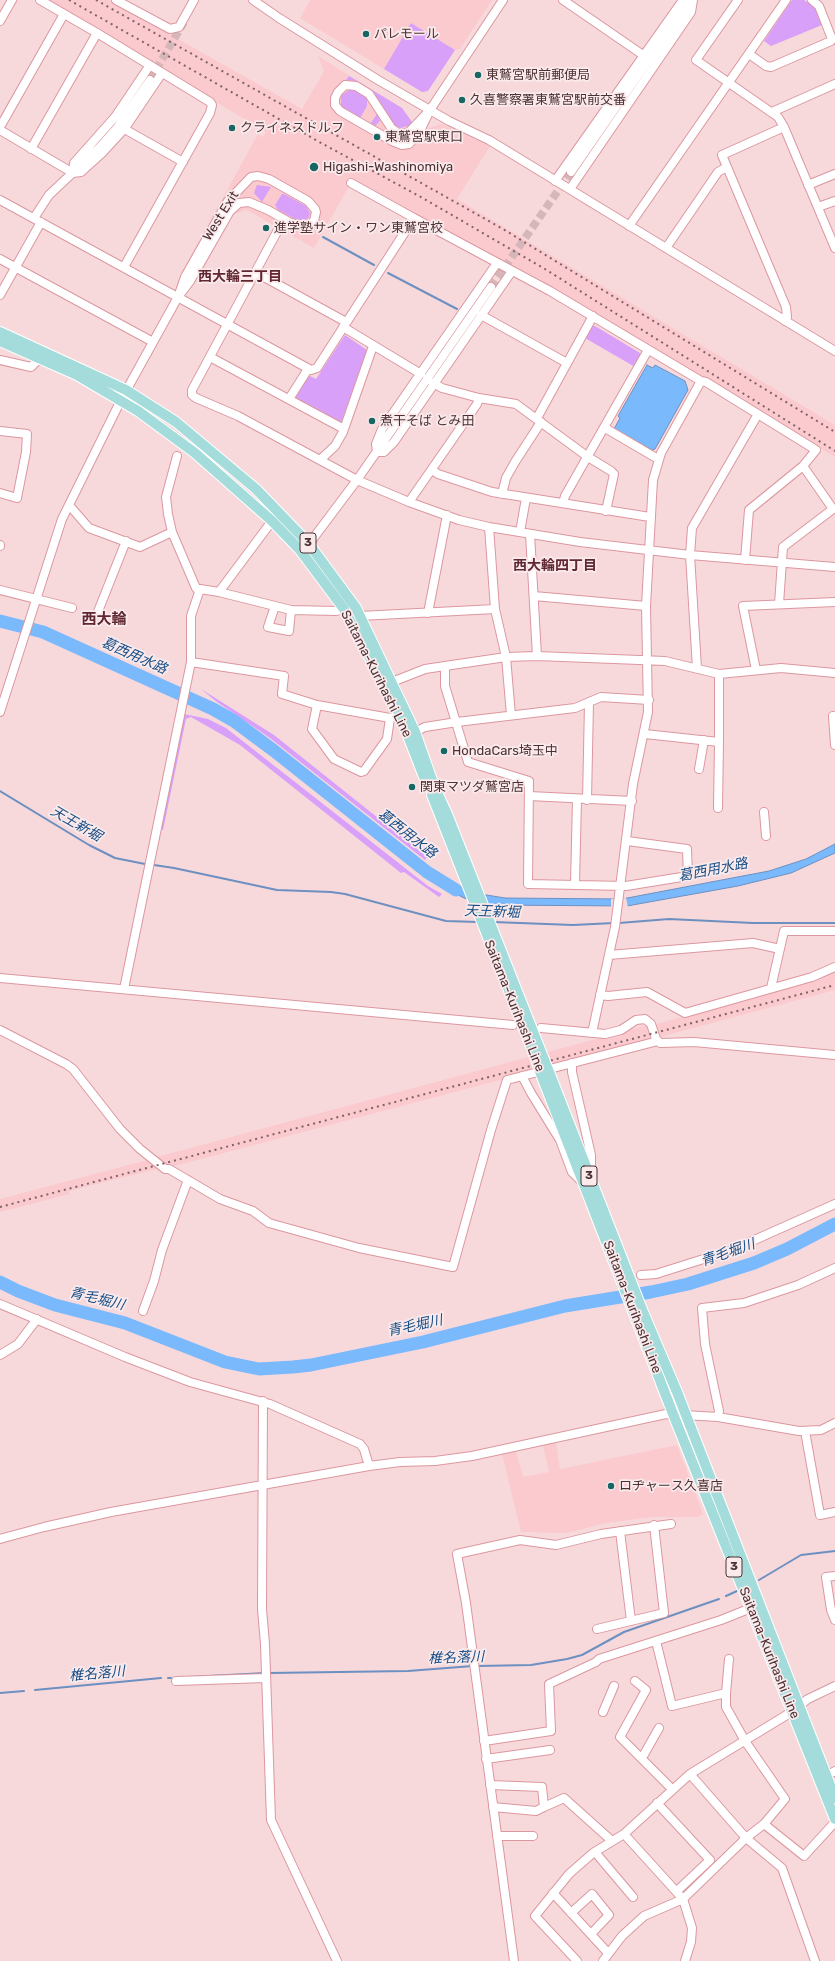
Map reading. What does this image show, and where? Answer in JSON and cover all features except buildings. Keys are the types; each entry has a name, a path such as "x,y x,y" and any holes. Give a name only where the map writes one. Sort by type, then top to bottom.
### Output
{"main road":[{"name":"Saitama-Kurihashi Line","path":"0,332 126,390 176,422 229,465 278,510 305,547 360,616 415,732 488,929 545,1073 588,1172 639,1313 673,1414 751,1608 795,1709 830,1773 835,1798"},
{"name":"Saitama-Kurihashi Line","path":"0,341 77,376 121,400 195,452 272,521 305,547 344,609 469,879"},
{"name":"Saitama-Kurihashi Line","path":"545,1073 584,1184 627,1280"},
{"name":"Saitama-Kurihashi Line","path":"639,1313 659,1347 686,1414 835,1821"}],"street":[{"path":"0,21 12,0"},
{"path":"40,0 162,72 210,102 212,105 210,113 124,267"},
{"path":"116,0 170,29 179,27 194,0"},
{"path":"253,0 289,25 430,110 489,140 835,351"},
{"path":"430,110 408,133 400,134 392,129 369,94 356,86 346,85 338,92 335,98 335,105 340,111 392,141 402,144 412,142 419,133 430,110 503,0"},
{"path":"563,0 643,55"},
{"path":"555,181 683,0"},
{"path":"571,172 692,0"},
{"path":"570,189 691,12 692,0"},
{"path":"738,0 696,60 778,117 784,127 834,243"},
{"path":"629,226 786,0"},
{"path":"749,54 766,66 771,67 831,41 832,38 819,6 812,0"},
{"path":"64,14 0,128 31,149 73,173 81,172 125,128 162,72"},
{"path":"31,149 97,33"},
{"path":"73,173 74,162 115,117 150,65"},
{"path":"0,295 49,195 73,173 116,128 150,80"},
{"path":"772,112 835,84"},
{"path":"784,127 722,155 786,307 787,318 785,321"},
{"path":"125,128 183,162"},
{"path":"666,248 718,172 727,167"},
{"path":"808,185 835,174"},
{"name":"West Exit","path":"258,176 269,179 308,201 315,209 316,212 314,221 307,226 302,226 289,222 268,210 248,202 243,201 236,204 230,211 190,281 178,297 185,277 228,201 241,185 251,177 258,176"},
{"path":"351,183 593,316 701,381 706,382 816,450 803,466 749,510 745,560"},
{"path":"0,200 227,323 308,369 313,370 317,368 414,218"},
{"path":"818,207 835,201"},
{"path":"279,228 192,390 192,395 238,416 357,480 409,502 489,527 530,534 690,555 833,566"},
{"path":"0,259 153,342"},
{"path":"376,452 376,444 382,429 497,263"},
{"path":"376,452 384,452 394,442 433,383 512,271"},
{"path":"255,272 345,325 373,346 421,374"},
{"path":"305,547 357,480 491,288"},
{"path":"0,712 24,633 62,520 126,390 178,297"},
{"path":"482,315 567,363"},
{"path":"502,494 506,478 514,462 539,420 567,363 593,316"},
{"path":"320,460 335,446 344,429 373,346"},
{"path":"563,503 565,496 648,350"},
{"path":"210,357 344,429"},
{"path":"0,360 31,367 39,359"},
{"path":"289,399 308,369"},
{"path":"592,1033 618,908 634,784 645,734 649,700 646,606 651,489 658,459 701,381"},
{"path":"433,383 442,388 479,398 516,404 588,457 612,471 614,474 606,511"},
{"path":"409,502 477,404 479,398"},
{"path":"697,668 690,555 692,528 758,414"},
{"path":"604,428 658,459"},
{"path":"0,431 27,434 26,452 17,498 0,493"},
{"path":"177,456 166,497 172,532 196,588 199,591"},
{"path":"779,604 781,562 785,543 833,509 803,466"},
{"path":"432,470 438,474 502,494 650,517"},
{"path":"520,532 526,498"},
{"path":"69,505 89,528 140,547 172,532"},
{"path":"428,613 447,515"},
{"path":"219,592 272,521"},
{"path":"489,527 495,609 506,657 511,715"},
{"path":"530,534 537,656"},
{"path":"96,614 126,541"},
{"path":"0,590 72,608"},
{"path":"199,591 219,592 292,610 336,611 344,609"},
{"path":"124,989 191,662 192,616 199,591"},
{"path":"534,596 646,606"},
{"path":"756,670 743,606 835,602"},
{"path":"275,606 268,627 289,631 292,610"},
{"path":"360,616 495,609"},
{"path":"392,682 408,674 425,669 506,657 537,656 647,660 697,668 719,674 781,668 835,673"},
{"path":"191,662 284,676 282,694 317,705 395,717 387,739 364,771 361,772 334,758 312,729 317,705"},
{"path":"445,666 445,686 468,762 529,781 528,884 621,886 685,877 688,873 687,849 627,841"},
{"path":"718,808 719,674"},
{"path":"415,732 425,727 457,722 575,708 589,704 602,697 649,700"},
{"path":"588,800 589,704"},
{"path":"833,716 835,745"},
{"path":"645,734 719,742"},
{"path":"699,769 704,740"},
{"path":"529,796 632,801"},
{"path":"574,884 577,799"},
{"path":"764,812 766,836"},
{"path":"771,988 784,931 835,931"},
{"path":"609,955 753,943 780,949"},
{"path":"600,995 608,996 647,992 685,1013 812,976 835,967"},
{"path":"0,979 513,1025"},
{"path":"541,1028 605,1034 621,1030 636,1020 645,1019 651,1024 658,1041"},
{"path":"0,1030 73,1069 120,1130 140,1149 165,1169 169,1169 220,1199 253,1211 269,1223 359,1248 453,1267 491,1130 507,1080 658,1041 666,1044 694,1042 835,1055"},
{"path":"572,1062 572,1072 591,1155 591,1164 588,1172"},
{"path":"522,1076 560,1140 572,1172 577,1179 584,1184"},
{"path":"143,1311 154,1280 162,1250 188,1180"},
{"path":"641,1275 656,1274 732,1250 835,1204"},
{"path":"718,1417 719,1411 705,1344 702,1308 744,1303 798,1285 835,1268"},
{"path":"0,1304 190,1382 263,1400 360,1444 364,1449 369,1466"},
{"path":"0,1355 18,1344 37,1319"},
{"path":"263,1400 262,1608 271,1820 337,1961"},
{"path":"0,1539 44,1527 111,1512 369,1466 400,1462 435,1461 472,1456 673,1414 718,1417 805,1430 821,1430 835,1423"},
{"path":"805,1430 820,1515 835,1512"},
{"path":"514,1961 466,1603 457,1554 520,1540 556,1545 620,1531 654,1525 671,1524"},
{"path":"597,1629 664,1613 654,1525"},
{"path":"620,1531 632,1621"},
{"path":"835,1576 826,1578 831,1610 835,1620"},
{"path":"484,1741 551,1730 549,1684 596,1662 599,1659 721,1620 751,1608"},
{"path":"656,1641 672,1706 726,1693"},
{"path":"603,1961 622,1936 644,1916 683,1900 746,1838 764,1824 785,1799 745,1741 726,1707 729,1659"},
{"path":"176,1681 266,1678"},
{"path":"635,1681 646,1690 620,1737 672,1789"},
{"path":"603,1712 614,1686"},
{"path":"577,1961 535,1916 569,1874 595,1852 624,1834 657,1802 690,1774 745,1741 808,1699 835,1686"},
{"path":"642,1758 659,1728"},
{"path":"486,1759 550,1750"},
{"path":"690,1774 746,1838 782,1868 815,1961"},
{"path":"490,1785 542,1787 544,1807"},
{"path":"493,1807 536,1811 564,1798 612,1841"},
{"path":"657,1802 710,1860 678,1891"},
{"path":"764,1824 804,1856 835,1821"},
{"path":"624,1834 678,1891 683,1900 692,1928 691,1942 685,1961"},
{"path":"497,1836 533,1836"},
{"path":"595,1852 633,1897"},
{"path":"553,1893 608,1953"},
{"path":"571,1913 592,1894 609,1915 591,1934"}],"shaded area":[{"path":"46,0 109,0 302,109 324,71 318,56 402,108 412,122 426,129 441,124 490,146 457,199 835,425 835,457 539,279 352,181 314,248 247,210 234,214 195,282 181,273 258,134 263,137 266,132"},
{"name":"パレモール","path":"310,0 492,0 460,49 455,50 411,23 384,69 300,18"},
{"path":"792,0 804,0 815,7 822,25 771,46 764,41"},
{"path":"411,23 455,50 428,91 422,92 384,69"},
{"path":"349,76 402,108 412,122 410,125 401,128 395,126 373,92 355,81 346,80"},
{"path":"350,89 355,90 367,98 367,106 360,118 341,106 341,96"},
{"path":"377,114 380,121 375,126 371,123"},
{"path":"257,185 271,187 262,202 254,193"},
{"path":"282,194 306,206 310,213 309,217 305,221 297,220 278,210 275,205"},
{"path":"591,326 595,326 640,353 641,356 635,367 585,338"},
{"path":"345,335 367,350 341,423 297,400 295,395 306,377 310,376 316,379"},
{"path":"201,689 274,735 427,857 425,860 270,738 217,702"},
{"path":"184,714 208,719 226,728 428,886 442,894 439,897 404,872 401,873 240,745 191,717 186,719 163,830 160,829"},
{"path":"835,971 835,990 660,1037 655,1026 657,1024 818,978"},
{"path":"648,1025 650,1039 557,1065 171,1167 166,1167 153,1158"},
{"path":"147,1160 161,1168 69,1191 70,1194 0,1212 0,1199"},
{"path":"556,1443 560,1469 677,1445 703,1514 698,1517 654,1517 606,1523 567,1533 521,1532 502,1454 516,1451 523,1477 549,1472 543,1445"}],"water":[{"path":"647,365 653,368 655,365 685,381 688,390 655,449 652,450 614,429 620,418 618,416"},
{"path":"835,844 835,853 791,873 738,886 627,906 491,905 464,898 437,884 443,878 474,893 505,898 622,899 769,871 806,859"}],"pier":[{"path":"626,898 628,907 611,908 611,899"}],"waterway":[{"path":"323,237 374,265"},
{"path":"388,273 457,309"},
{"name":"葛西用水路","path":"0,621 43,632 213,709 234,721 427,872 456,890"},
{"name":"天王新堀","path":"0,791 89,845 115,858 145,864"},
{"name":"天王新堀","path":"154,865 277,890 345,894 446,921 478,922"},
{"name":"天王新堀","path":"619,923 669,919 753,923 835,923"},
{"name":"天王新堀","path":"493,922 573,925 614,923"},
{"name":"青毛堀川","path":"0,1282 18,1291 55,1305 125,1323 225,1362 259,1369 293,1367 311,1365 423,1342 565,1306 651,1292 688,1284 754,1263 787,1249 835,1224"},
{"name":"椎名落川","path":"759,1580 801,1555 835,1551"},
{"name":"椎名落川","path":"726,1596 737,1591"},
{"name":"椎名落川","path":"477,1666 531,1665 582,1655 624,1632 719,1599"},
{"name":"椎名落川","path":"269,1673 408,1671 473,1666"},
{"name":"椎名落川","path":"191,1677 265,1673"},
{"name":"椎名落川","path":"35,1690 161,1678"},
{"name":"椎名落川","path":"0,1693 24,1691"}],"tunnel":[{"path":"150,80 184,22"},
{"path":"491,287 571,172"}],"railway":[{"path":"69,0 323,144 419,196 545,269 835,451"},
{"path":"96,0 503,229 835,432"},
{"path":"0,1207 835,985"}],"place":[{"name":"パレモール","path":"366,34"},
{"name":"東鷲宮駅前郵便局","path":"478,75"},
{"name":"久喜警察署東鷲宮駅前交番","path":"462,100"},
{"name":"クライネスドルフ","path":"232,128"},
{"name":"東鷲宮駅東口","path":"377,137"},
{"name":"Higashi-Washinomiya","path":"314,167"},
{"name":"進学塾サイン・ワン東鷲宮校","path":"266,228"},
{"name":"煮干そば とみ田","path":"372,421"},
{"name":"HondaCars埼玉中","path":"444,751"},
{"name":"関東マツダ鷲宮店","path":"412,787"},
{"name":"ロヂャース久喜店","path":"611,1486"}],"district":[{"name":"西大輪三丁目","path":"240,277"},
{"name":"西大輪四丁目","path":"555,566"},
{"name":"西大輪","path":"104,620"}]}
